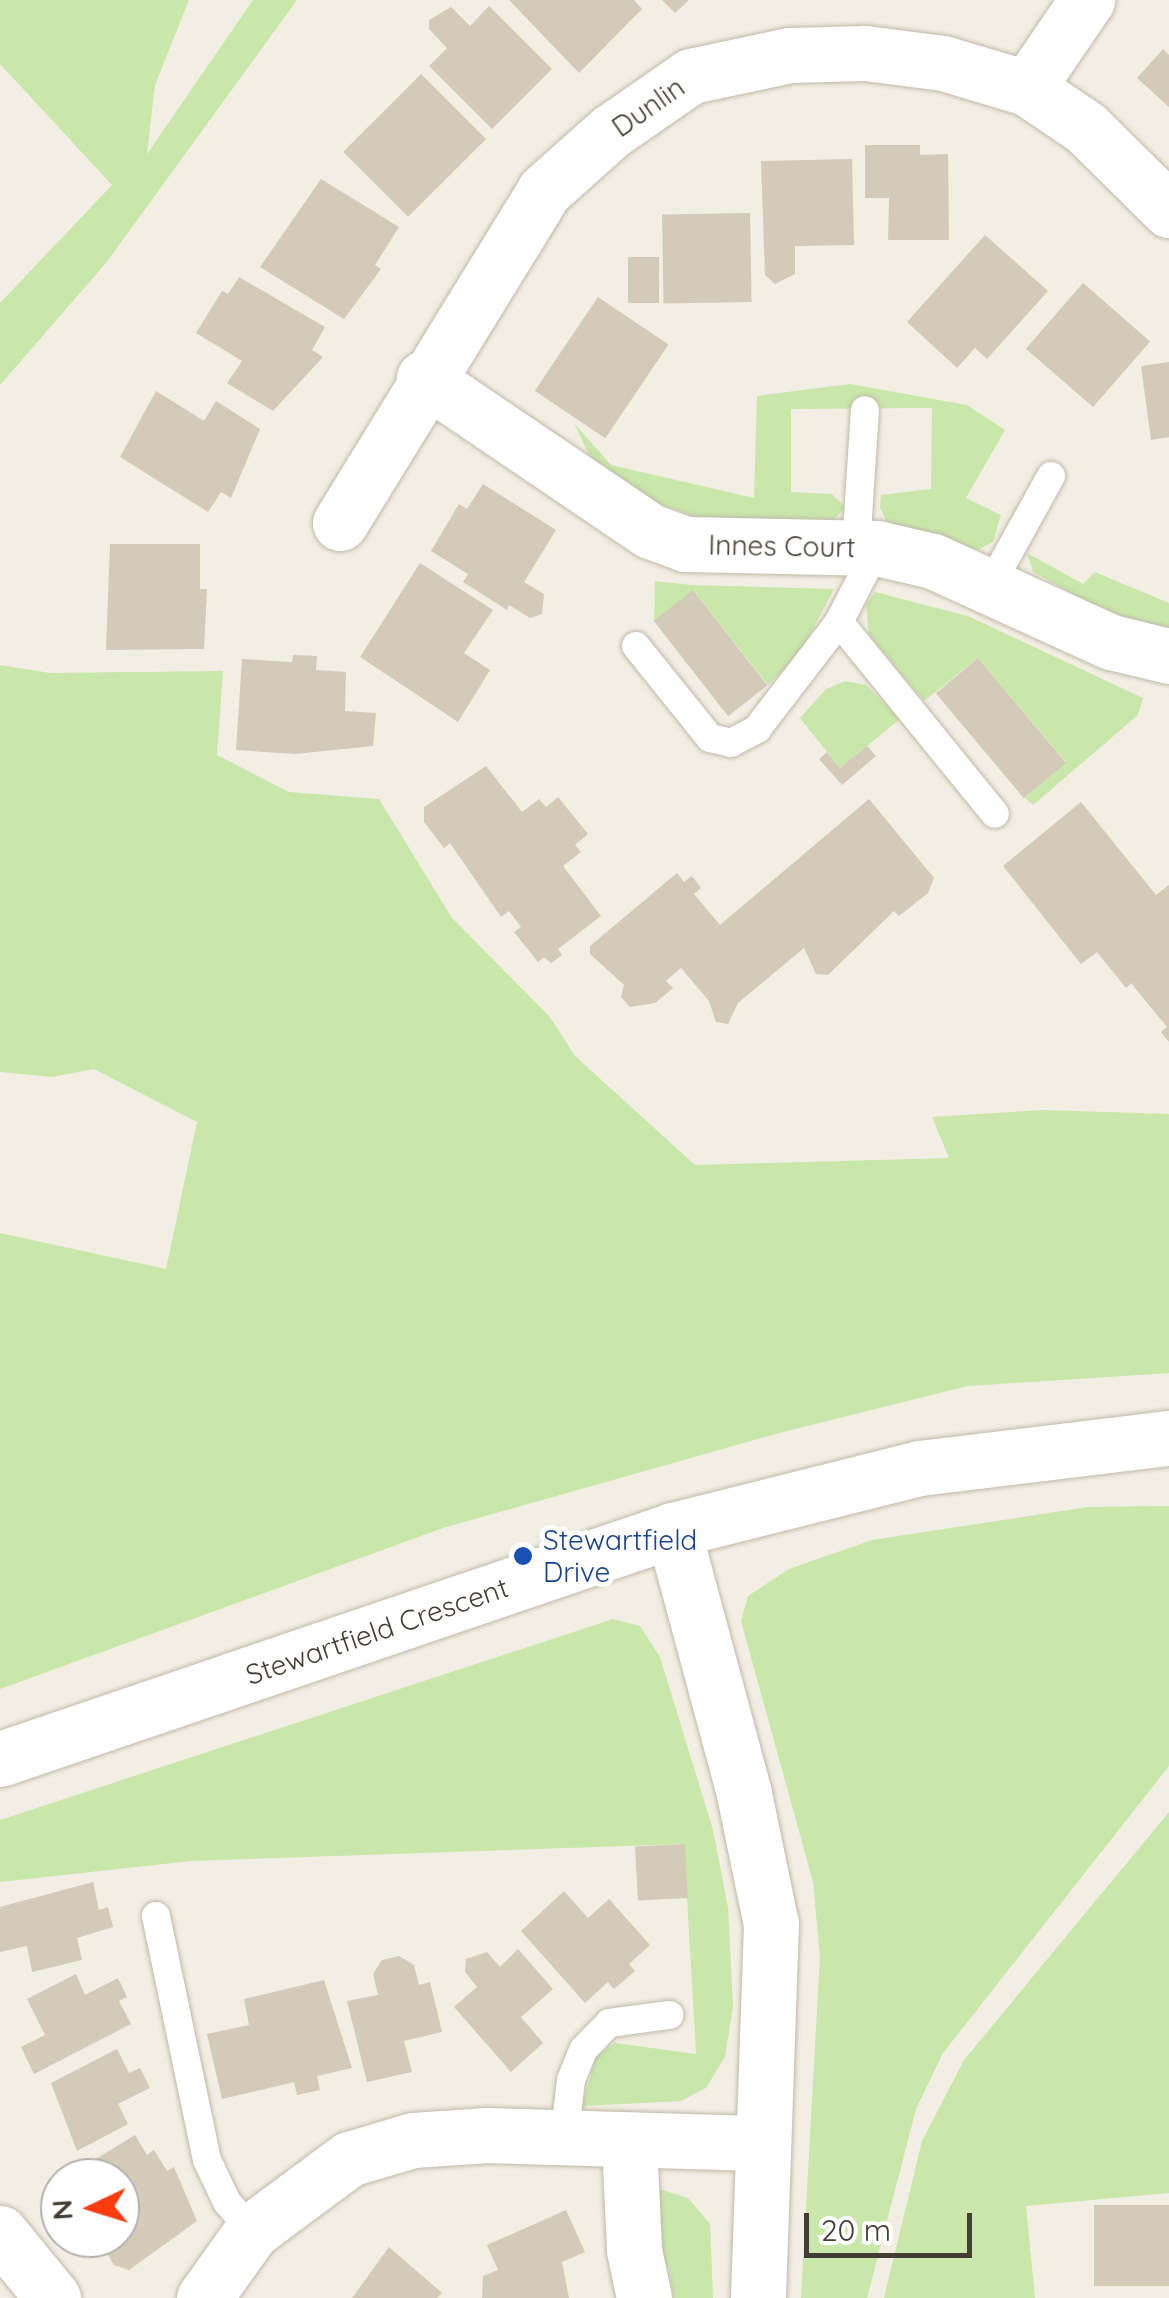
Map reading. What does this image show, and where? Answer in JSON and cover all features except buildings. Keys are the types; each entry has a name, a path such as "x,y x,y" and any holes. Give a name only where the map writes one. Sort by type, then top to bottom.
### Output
{"street":[{"path":"1027,88 1087,0"},
{"name":"Dunlin","path":"340,523 424,378 544,190 610,132 691,76 790,55 865,53 943,62 1027,88 1086,128 1169,210"},
{"name":"Innes Court","path":"424,378 650,531 686,544 867,548 932,561 1111,642 1169,656"},
{"name":"Stewartfield Crescent","path":"0,1760 673,1530 920,1468 1169,1438"},
{"path":"673,1530 744,1794 771,1924 758,2298"},
{"path":"204,2298 252,2231 348,2159 380,2149 413,2140 488,2135 761,2143"},
{"path":"629,2142 634,2250 644,2298"},
{"path":"0,2233 53,2298"}],"lane":[{"path":"636,646 710,738 731,743 757,729 839,622 867,548 865,410"},
{"path":"989,588 1051,476"},
{"path":"839,622 995,814"},
{"path":"156,1916 207,2160 227,2202 252,2231"},
{"path":"564,2139 571,2080 583,2050 609,2023 669,2015"}],"green space":[{"path":"0,0 189,0 155,85 147,154 253,0 297,0 106,263 0,385 0,303 112,185 0,64"},
{"path":"850,384 967,405 1005,430 966,498 1001,515 993,542 977,550 888,524 880,508 881,495 931,489 932,408 791,409 791,492 832,494 845,507 827,527 701,518 630,495 596,470 574,423 611,465 754,498 757,396"},
{"path":"1027,553 1083,584 1095,572 1169,603 1169,629 1106,612 1033,572"},
{"path":"655,581 834,589 800,653 768,685 694,591 654,621"},
{"path":"875,592 968,616 1143,698 1138,715 1033,805 1025,798 1066,762 978,658 924,701 869,635 866,605"},
{"path":"0,665 50,673 223,671 217,755 289,792 379,799 452,918 550,1017 575,1056 695,1165 949,1158 932,1117 1042,1110 1169,1114 1169,1373 968,1386 783,1432 443,1528 0,1689 0,1233 166,1269 197,1122 94,1069 52,1077 0,1072"},
{"path":"845,681 866,685 900,719 840,768 800,718 826,689"},
{"path":"1169,1506 1169,1766 943,2053 916,2109 867,2298 801,2298 820,1957 813,1882 741,1621 748,1596 789,1569 872,1540 1088,1507"},
{"path":"613,1619 640,1626 660,1657 713,1830 728,1908 733,2007 725,2057 706,2088 681,2101 582,2106 596,2056 615,2043 696,2054 684,1844 191,1861 0,1882 0,1820"},
{"path":"1169,1812 1169,2193 1026,2206 1035,2298 884,2298 922,2141 964,2060"},
{"path":"646,2185 688,2198 710,2224 713,2298 674,2298 669,2268 652,2257"}],"place":[{"name":"Stewartfield Drive","path":"523,1556"}]}
